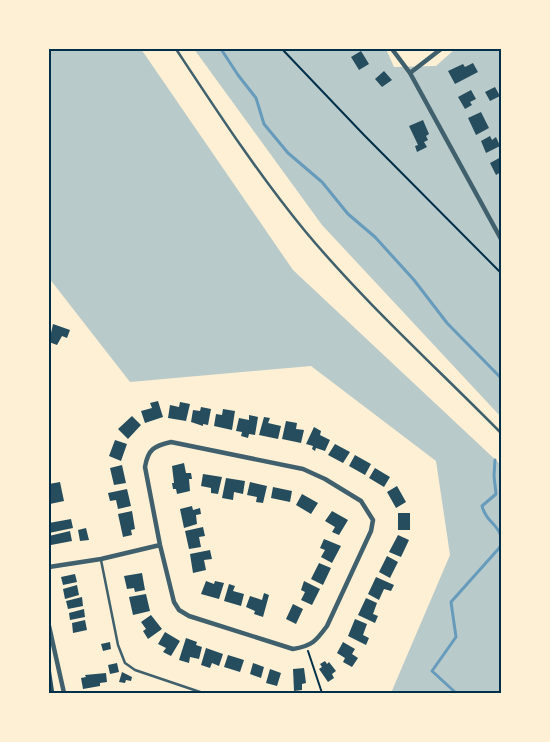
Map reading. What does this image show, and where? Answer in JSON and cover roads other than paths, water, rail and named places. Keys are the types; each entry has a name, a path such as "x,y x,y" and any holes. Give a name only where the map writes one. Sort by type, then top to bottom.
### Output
{"street":[{"path":"392,49 410,73 501,239"},
{"path":"410,73 441,49"},
{"path":"171,442 303,469 362,501 373,520 371,531 327,626 317,640 306,647 293,649 189,616 179,610 174,602 160,545 145,467 146,455 156,445 171,442"},
{"path":"49,568 101,559 160,545"},
{"path":"49,626 64,693"}],"lane":[{"path":"176,49 253,166 306,232 366,297 501,433"},
{"path":"101,559 118,645 125,664 135,670 203,693"}],"waterway":[{"path":"221,49 256,98 264,124 288,153 322,182 348,214 375,237 414,280 447,323 501,378"},
{"path":"495,460 496,494 482,506 501,536"},
{"path":"456,693 432,671 456,637 451,602 501,546"}]}
